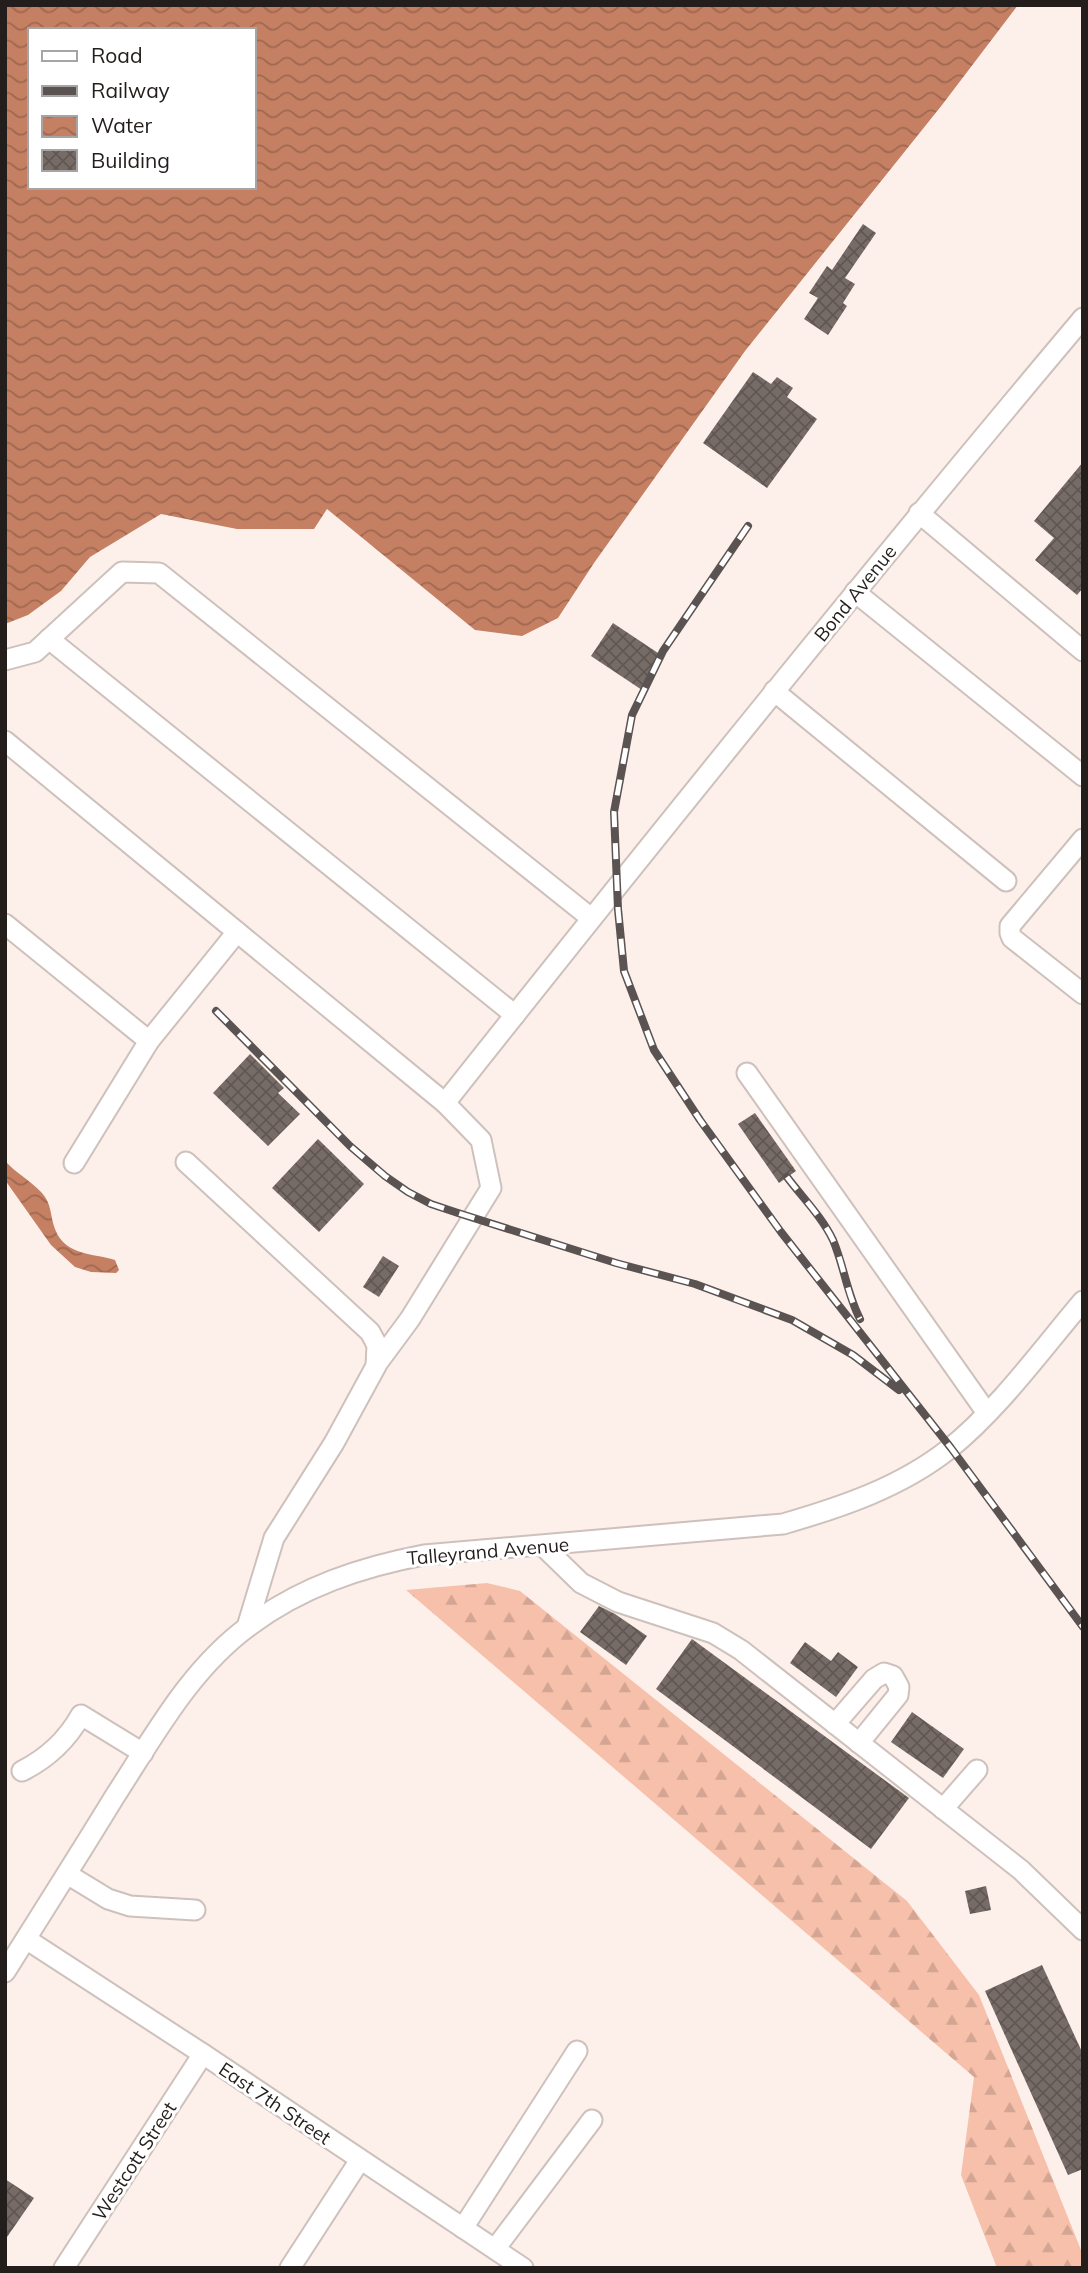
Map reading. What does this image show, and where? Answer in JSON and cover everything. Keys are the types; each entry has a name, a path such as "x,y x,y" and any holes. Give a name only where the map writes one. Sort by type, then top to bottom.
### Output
{"street":[{"name":"Bond Avenue","path":"445,1103 774,691 1083,318"},
{"path":"919,513 1083,651"},
{"path":"5,660 35,652 122,572 159,573 591,918"},
{"path":"855,592 1083,776"},
{"path":"49,639 514,1015"},
{"path":"774,691 1006,881"},
{"path":"5,741 445,1103 481,1140 491,1188 410,1320 376,1366 334,1443 274,1538 247,1627"},
{"path":"1083,839 1010,926 1010,933 1012,938 1083,994"},
{"path":"5,924 149,1041"},
{"path":"74,1163 149,1041 237,932"},
{"path":"747,1073 987,1413"},
{"path":"186,1161 370,1332 377,1345 376,1366"},
{"name":"Talleyrand Avenue","path":"5,1972 167,1714 207,1662 247,1627 281,1604 326,1582 375,1564 424,1555 783,1524 830,1511 884,1489 951,1448 987,1413 1083,1301"},
{"path":"543,1546 581,1583 618,1602 713,1633 741,1650 1021,1870 1083,1930"},
{"path":"835,1724 874,1679 884,1673 893,1676 899,1687 898,1695 859,1743"},
{"path":"22,1771 54,1751 82,1715 143,1753"},
{"path":"943,1809 977,1770"},
{"path":"66,1874 108,1899 130,1906 195,1910"},
{"name":"East 7th Street","path":"26,1939 203,2054 517,2266"},
{"path":"463,2228 577,2051"},
{"name":"Westcott Street","path":"64,2268 203,2054"},
{"path":"495,2249 592,2120"},
{"path":"290,2268 360,2160"}],"green space":[{"path":"487,1583 520,1591 907,1901 979,1995 1083,2255 1083,2268 997,2268 961,2175 974,2077 406,1590"}],"water":[{"path":"5,5 1018,5 942,105 745,351 558,618 522,636 475,630 327,509 314,529 237,529 161,514 90,557 61,591 28,615 5,624"},
{"path":"5,1161 45,1197 55,1229 66,1244 81,1252 115,1260 119,1270 116,1273 91,1272 75,1267 51,1245 5,1180"}],"building":[{"path":"863,224 876,233 845,278 855,284 843,303 847,306 828,335 804,319 818,298 809,293 827,266 832,270"},
{"path":"753,372 771,384 777,377 793,388 787,397 817,419 767,488 703,443"},
{"path":"1083,462 1083,588 1077,595 1035,560 1054,538 1034,521"},
{"path":"613,623 664,657 642,690 591,656"},
{"path":"250,1054 284,1088 278,1093 300,1114 268,1146 213,1093"},
{"path":"755,1113 796,1171 779,1183 738,1124"},
{"path":"318,1139 364,1184 319,1232 272,1188"},
{"path":"383,1256 399,1266 379,1297 363,1287"},
{"path":"599,1606 647,1636 626,1665 580,1632"},
{"path":"692,1639 909,1798 871,1849 656,1689"},
{"path":"805,1642 831,1661 838,1652 858,1667 836,1697 790,1663"},
{"path":"912,1712 964,1749 943,1778 891,1742"},
{"path":"986,1886 991,1910 970,1914 965,1891"},
{"path":"1042,1965 1083,2054 1083,2169 1068,2175 985,1991"},
{"path":"5,2179 34,2198 5,2240"}],"railway":[{"path":"748,526 663,651 632,715 614,812 624,971 654,1050 700,1120 781,1232 951,1448 1083,1627"},
{"path":"216,1011 350,1146 408,1192 431,1204 616,1263 695,1284 792,1320 853,1355 899,1390"},
{"path":"787,1177 818,1215 833,1240 860,1319"}]}
